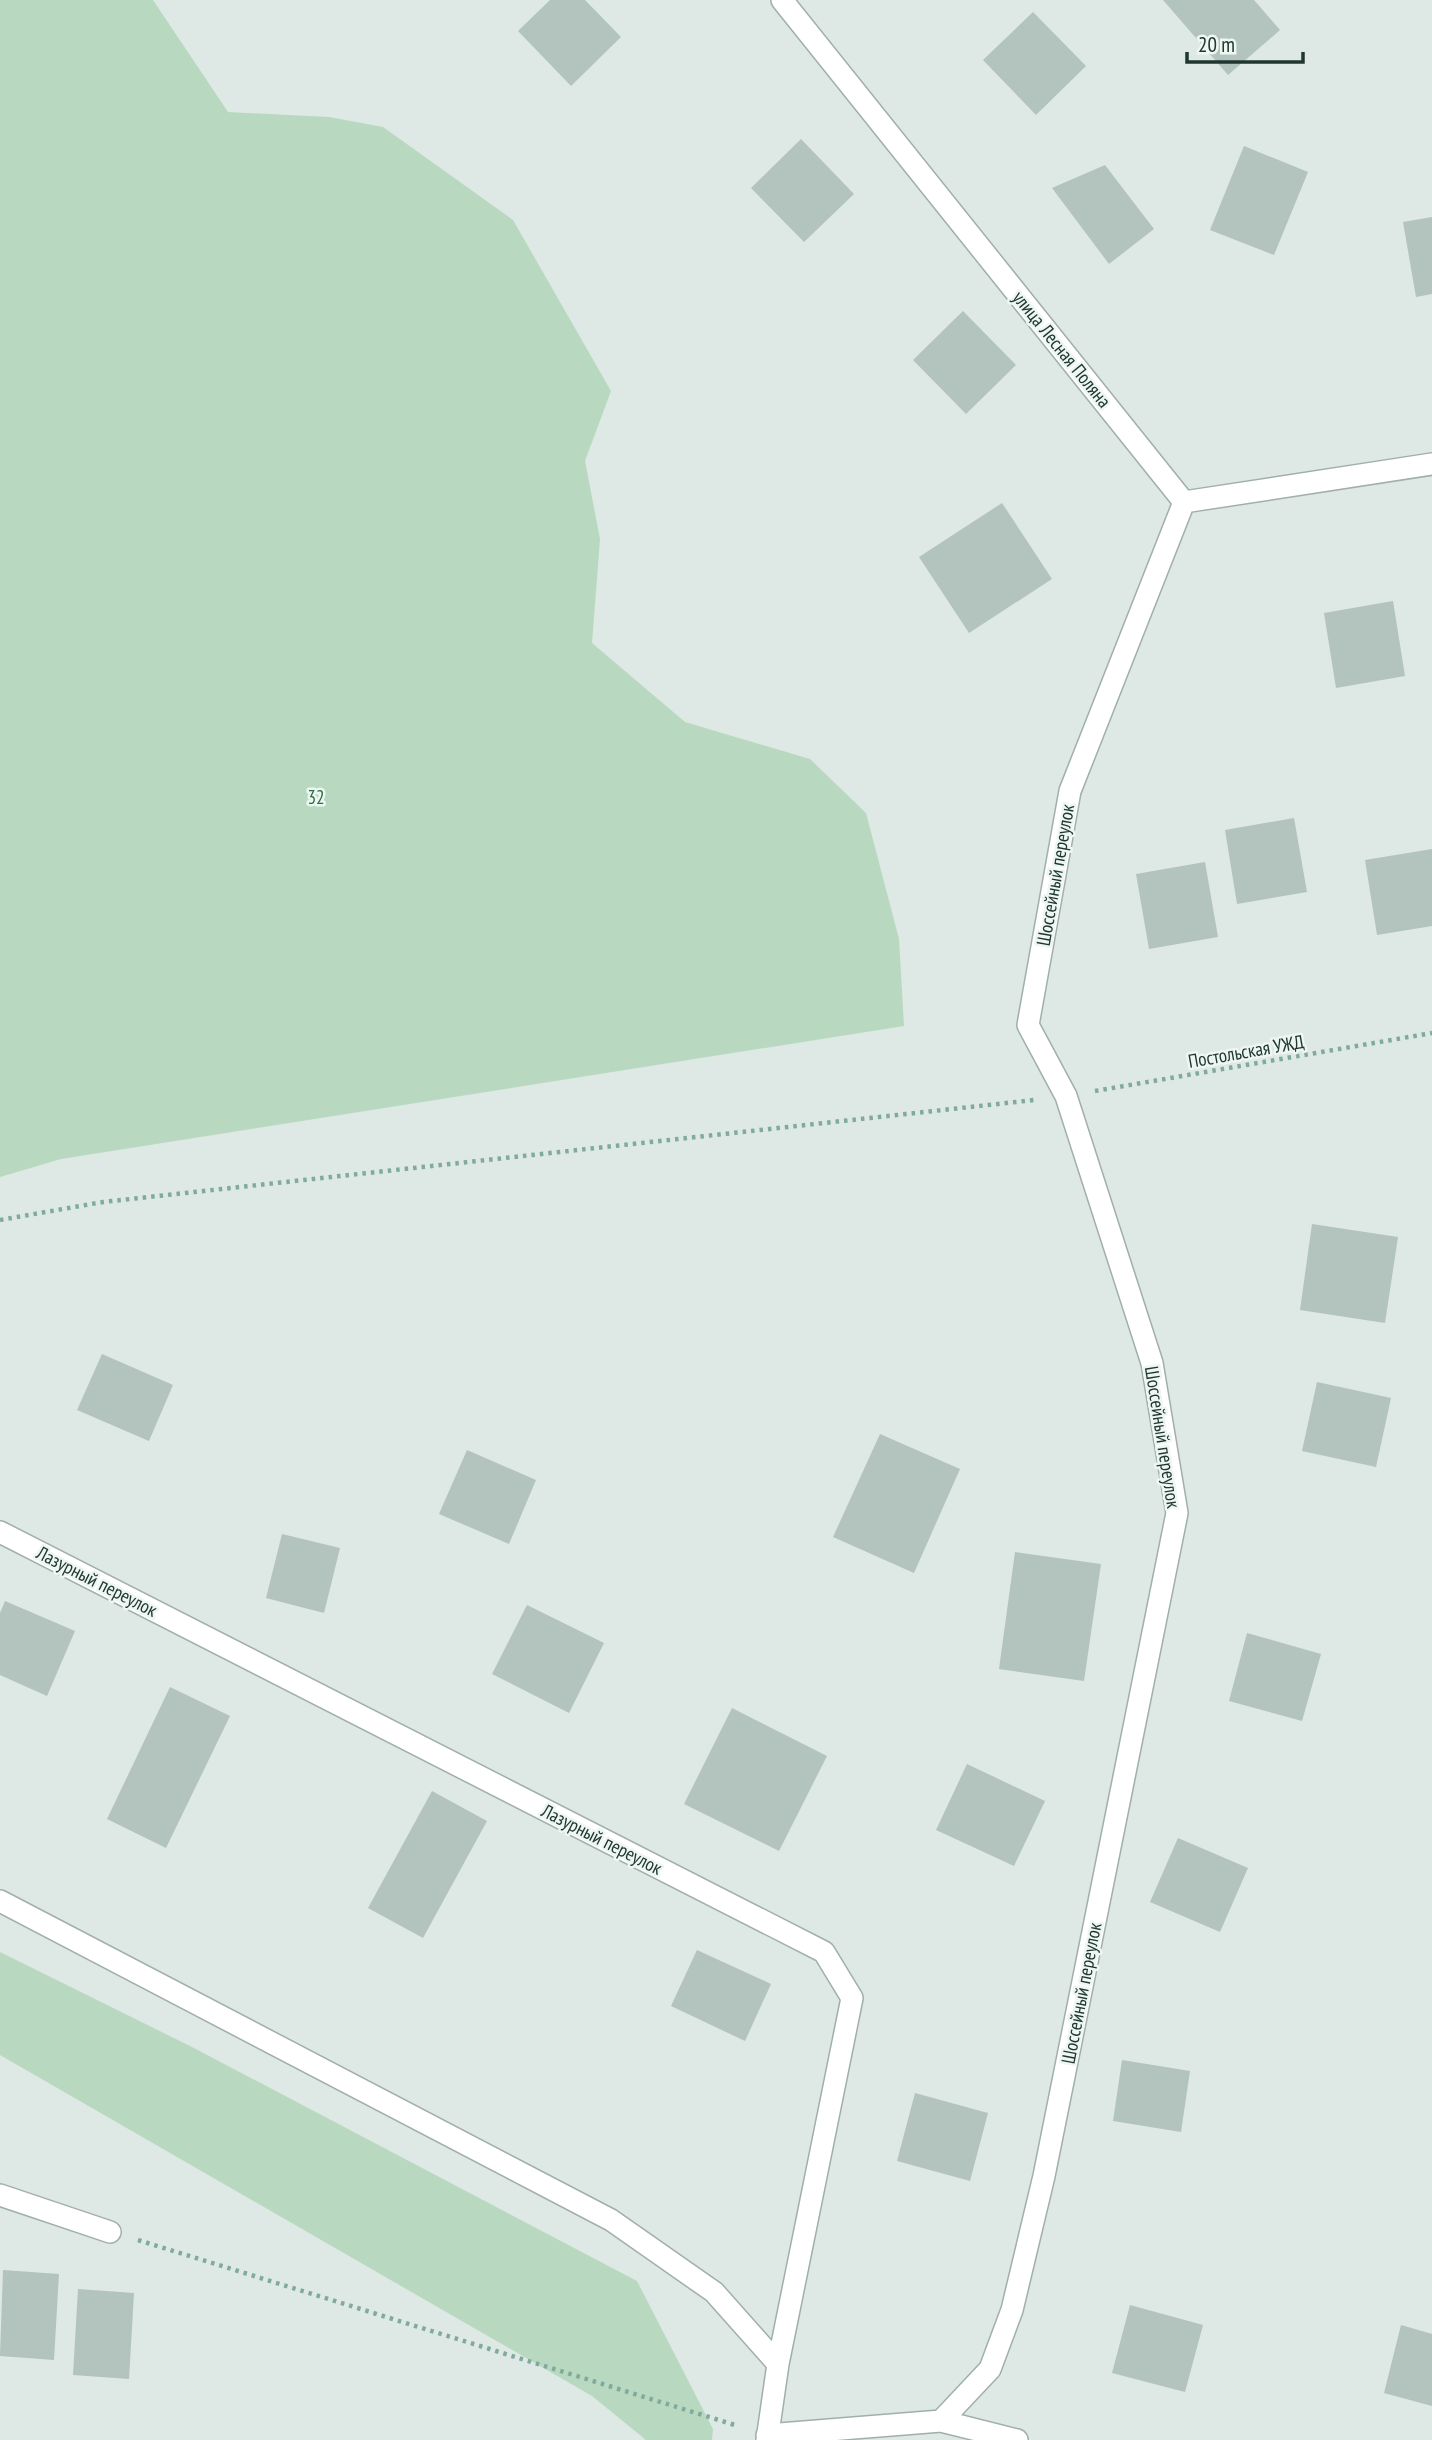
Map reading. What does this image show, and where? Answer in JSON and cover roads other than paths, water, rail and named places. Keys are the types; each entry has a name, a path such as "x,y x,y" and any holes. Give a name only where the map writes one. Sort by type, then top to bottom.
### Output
{"street":[{"name":"улица Лесная Поляна","path":"782,0 1184,502"},
{"path":"1184,502 1432,464"},
{"name":"Шоссейный переулок","path":"941,2421 990,2369 1012,2310 1047,2162 1177,1513 1152,1363 1066,1096 1028,1025 1070,791 1184,502"},
{"name":"Лазурный переулок","path":"0,1532 824,1952 852,1998 778,2364 767,2438"},
{"path":"0,1901 611,2220 714,2292 778,2364"},
{"path":"0,2195 110,2232"},
{"path":"767,2438 941,2421 1017,2440"}],"park label":[{"name":"32","path":"316,797"}]}
